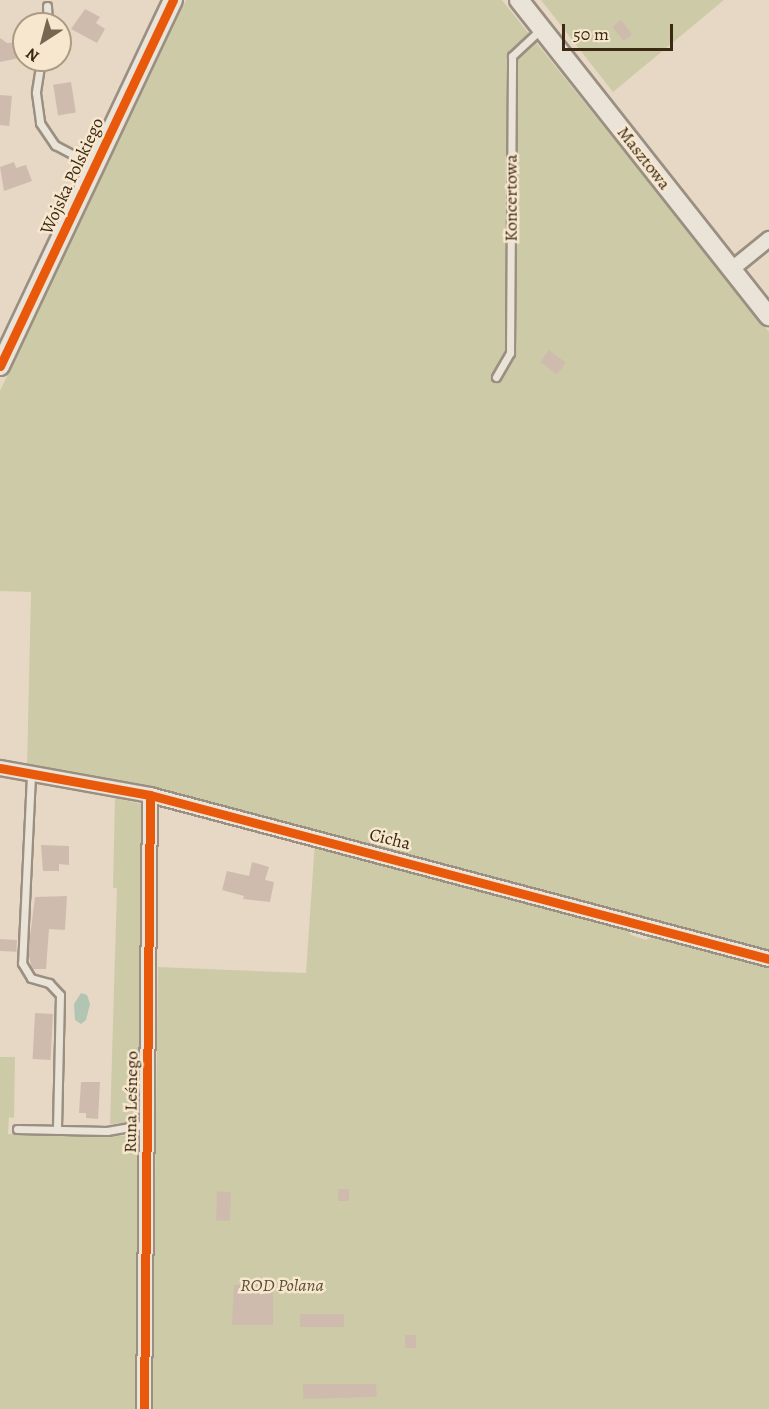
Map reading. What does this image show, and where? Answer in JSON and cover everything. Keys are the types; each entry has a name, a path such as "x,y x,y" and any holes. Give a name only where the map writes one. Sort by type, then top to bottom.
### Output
{"street":[{"name":"Wojska Polskiego","path":"0,366 173,0"},
{"name":"Masztowa","path":"519,0 769,316"},
{"path":"732,269 769,239"},
{"name":"Cicha","path":"0,768 150,795 769,959"},
{"name":"Runa Leśnego","path":"144,1409 150,795"}],"lane":[{"path":"47,6 47,12"},
{"name":"Koncertowa","path":"496,377 510,353 512,56 542,28"},
{"path":"40,72 36,108 45,133 55,145 95,166"},
{"path":"31,775 22,963 32,978 49,983 60,995 57,1130"},
{"path":"17,1129 106,1131 147,1124"}],"green space":[{"path":"186,0 502,0 769,332 769,954 154,789 27,768 31,592 0,591 0,391"},
{"path":"541,0 724,0 613,92"},
{"path":"115,798 146,805 142,1110 125,1123 110,1124 117,888 113,888"},
{"name":"ROD Polana","path":"315,841 625,928 631,935 646,940 654,935 769,966 769,1409 152,1409 158,967 306,973"},
{"path":"0,1057 15,1057 14,1118 9,1117 8,1134 141,1136 140,1409 0,1409"}],"shaded area":[{"path":"81,993 87,995 90,1004 86,1020 81,1024 75,1020 74,1004"}],"building":[{"path":"85,9 100,17 96,23 105,29 97,43 72,28"},
{"path":"621,20 632,34 623,41 612,27"},
{"path":"0,38 7,43 12,43 12,60 0,62"},
{"path":"71,82 76,113 58,115 53,85"},
{"path":"0,95 12,96 9,126 0,125"},
{"path":"14,162 16,168 26,165 32,181 4,191 0,167"},
{"path":"549,350 566,363 557,375 540,362"},
{"path":"41,845 69,846 69,865 59,864 59,871 43,871"},
{"path":"252,862 269,867 265,880 274,882 270,902 243,899 244,896 222,890 227,871 249,876"},
{"path":"67,896 65,930 49,929 46,969 32,969 28,952 35,897"},
{"path":"0,939 17,940 16,952 0,951"},
{"path":"35,1013 53,1014 51,1060 33,1059"},
{"path":"81,1082 100,1082 98,1119 86,1118 86,1113 79,1113"},
{"path":"338,1189 349,1189 349,1201 338,1201"},
{"path":"217,1192 231,1192 230,1221 216,1220"},
{"path":"273,1283 273,1325 232,1325 234,1285"},
{"path":"300,1314 344,1314 344,1327 300,1327"},
{"path":"405,1335 416,1335 416,1348 405,1348"},
{"path":"303,1384 376,1384 377,1397 303,1399"}],"cycle path":[{"path":"0,366 173,0"},
{"path":"0,768 150,795 769,959"},
{"path":"144,1409 150,795"}]}
